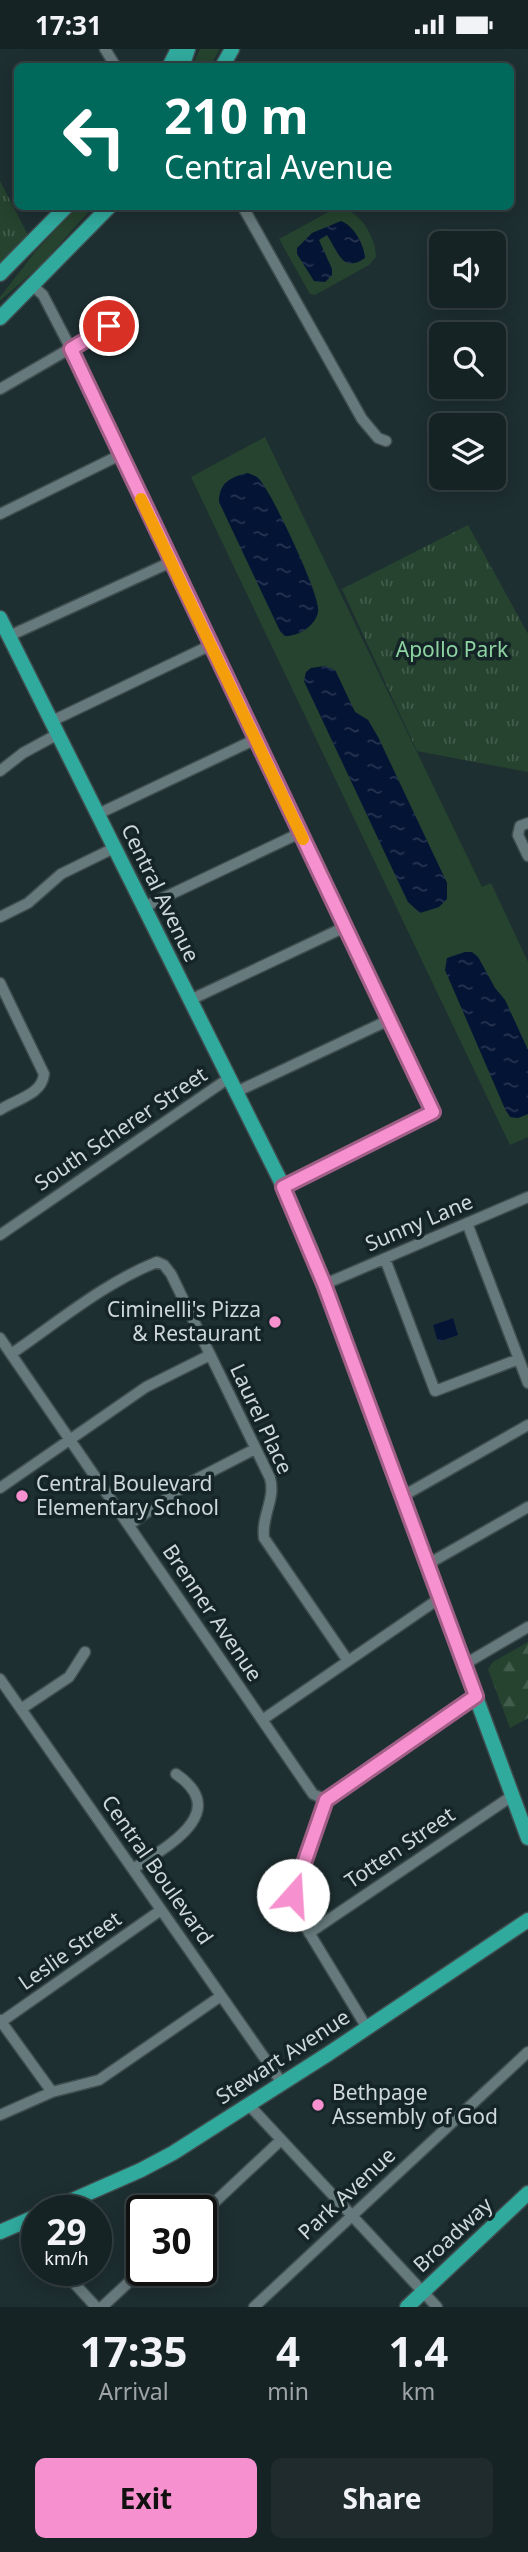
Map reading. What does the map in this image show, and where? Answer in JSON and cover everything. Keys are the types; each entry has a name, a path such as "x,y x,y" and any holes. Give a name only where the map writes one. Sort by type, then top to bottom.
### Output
{"main road":[{"path":"0,274 63,210"},
{"path":"0,318 105,210"},
{"name":"Central Avenue","path":"0,618 229,1078 241,1089 324,1284"},
{"path":"324,1284 528,1838"},
{"name":"Stewart Avenue","path":"84,2195 141,2170 282,2083 528,1920"},
{"name":"Broadway","path":"407,2307 528,2193"},
{"path":"1,2230 19,2224"}],"street":[{"path":"245,210 362,419 378,437 386,441"},
{"path":"32,285 40,291 71,349 433,1112 283,1187"},
{"path":"0,389 109,326"},
{"path":"0,514 120,455"},
{"path":"9,636 171,562"},
{"path":"0,771 55,728 211,645"},
{"path":"98,814 256,739"},
{"path":"528,823 520,826 518,835 528,856"},
{"path":"144,907 300,832"},
{"path":"0,917 28,903 61,874 114,848"},
{"path":"190,1000 345,927"},
{"path":"0,983 44,1074 43,1084 37,1090 0,1110"},
{"path":"241,1089 389,1020"},
{"name":"South Scherer Street","path":"0,1235 229,1078"},
{"name":"Sunny Lane","path":"324,1284 528,1197"},
{"path":"467,1223 528,1383"},
{"path":"385,1259 435,1391 519,1359"},
{"name":"Laurel Place","path":"11,1354 103,1290 136,1271 157,1262 161,1264 171,1274 272,1486 272,1496 262,1524 264,1538 348,1661"},
{"name":"Brenner Avenue","path":"0,1338 313,1794 326,1800"},
{"path":"0,1488 146,1387 210,1355"},
{"path":"404,1496 528,1425"},
{"path":"129,1525 187,1484 255,1449"},
{"path":"428,1564 528,1507"},
{"path":"262,1720 440,1598"},
{"path":"464,1664 528,1627"},
{"path":"21,1709 69,1677 85,1652"},
{"name":"Central Boulevard","path":"0,1679 282,2083"},
{"path":"368,2028 309,1933 293,1903 293,1895 326,1800 476,1696"},
{"path":"133,1869 185,1834 193,1824 197,1815 195,1793 186,1781 176,1775"},
{"name":"Totten Street","path":"309,1933 512,1796"},
{"name":"Leslie Street","path":"1,2021 162,1910"},
{"path":"0,2115 52,2092 99,2080 221,1996"},
{"path":"1,2021 52,2092"},
{"name":"Park Avenue","path":"254,2307 528,2052"},
{"path":"248,2104 437,2307"},
{"path":"217,2200 281,2140"},
{"path":"102,2307 126,2285"},
{"path":"77,2286 96,2307"}],"green space":[{"path":"200,49 220,49 212,63 193,63"},
{"path":"0,181 30,239 0,270"},
{"path":"74,210 90,210 41,265 0,301 0,297 35,252"},
{"path":"332,210 348,210 366,227 376,257 369,265 315,295 310,294 279,239"},
{"path":"265,437 482,887 491,883 528,962 528,1050 505,1000 478,957 505,1109 511,1117 518,1118 528,1114 528,1137 510,1145 191,477","holes":["270,494 307,572 317,602 318,611 314,621 306,629 291,636 286,636","335,670 355,712 368,720 378,737 447,883 408,902 304,681"]},
{"name":"Apollo Park","path":"468,525 528,634 528,772 417,751 342,589"},
{"path":"528,1642 528,1718 510,1728 488,1669 493,1662"}],"water":[{"path":"341,221 358,236 365,258 357,262 346,262 327,235 319,240 332,275 325,282 314,281 297,254 297,248 312,233"},
{"path":"248,473 258,478 273,501 294,543 317,602 318,612 314,622 296,634 285,636 280,631 219,502 221,490 227,482"},
{"path":"325,666 335,670 355,712 368,720 378,737 447,883 447,899 439,907 420,913 408,902 304,681 306,672 311,668"},
{"path":"472,952 478,957 505,1000 528,1050 528,1114 518,1118 510,1117 505,1109 445,970 447,958"},
{"path":"453,1318 458,1335 438,1342 433,1325"}],"slow traffic":[{"path":"141,499 303,839"}],"place":[{"name":"Ciminelli's Pizza & Restaurant","path":"275,1322"},
{"name":"Central Boulevard Elementary School","path":"22,1496"},
{"name":"Bethpage Assembly of God","path":"318,2105"}],"route":[{"path":"109,326 71,349 433,1112 283,1187 324,1284 476,1696 326,1800 293,1895"}]}
